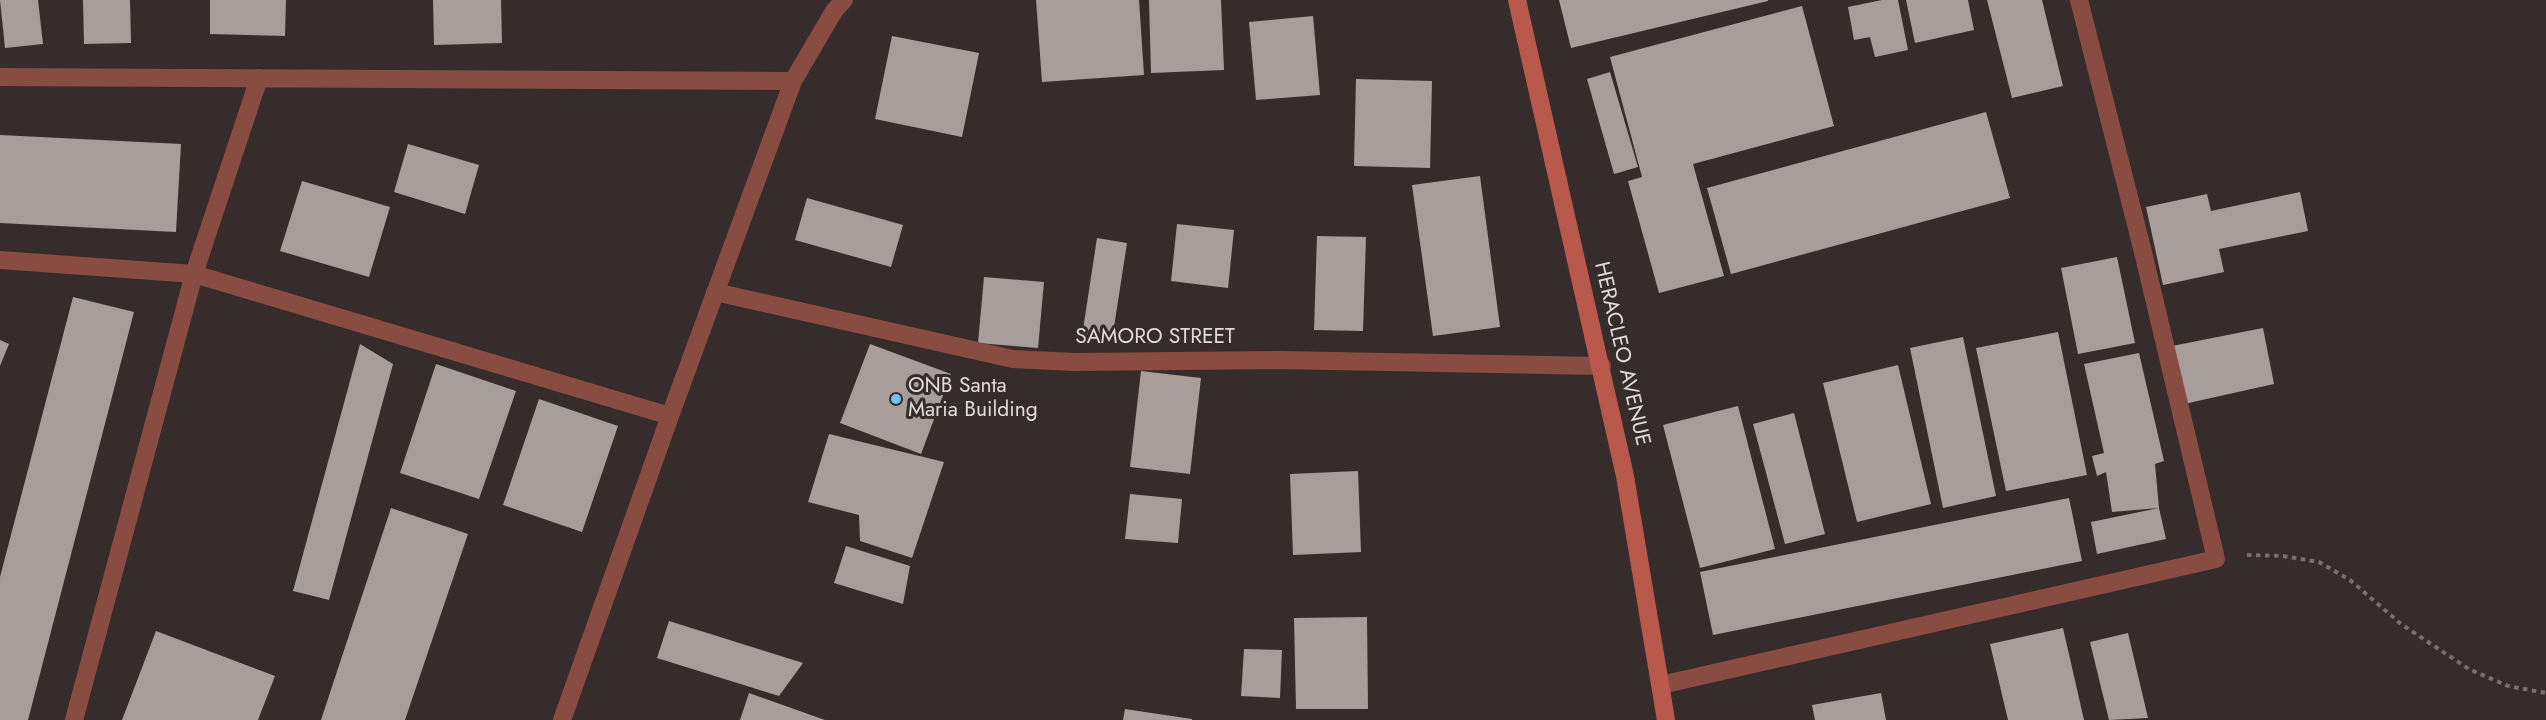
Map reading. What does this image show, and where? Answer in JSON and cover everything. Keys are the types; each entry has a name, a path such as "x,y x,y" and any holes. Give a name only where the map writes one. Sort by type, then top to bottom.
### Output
{"street":[{"path":"562,720 793,81 834,11 844,0"},
{"name":"HERACLEO AVENUE","path":"1517,0 1626,476 1666,720"},
{"path":"1661,685 2216,559 2142,248 2079,0"},
{"path":"0,77 793,81"},
{"path":"74,720 194,274 259,78"},
{"path":"0,260 194,274 670,416"},
{"name":"SAMORO STREET","path":"715,292 1013,359 1074,362 1278,360 1602,366"}],"path":[{"path":"2216,559 2253,555 2283,556 2319,562 2350,580 2401,624 2469,669 2508,686 2546,693"}],"building":[{"path":"0,0 38,0 43,44 5,48"},
{"path":"83,0 130,0 131,43 84,44"},
{"path":"210,0 286,0 285,36 210,34"},
{"path":"433,0 501,0 502,43 434,45"},
{"path":"1036,0 1139,0 1144,75 1042,82"},
{"path":"1149,0 1221,0 1224,70 1151,73"},
{"path":"1559,0 1768,0 1768,1 1571,48"},
{"path":"1882,0 1898,0 1908,50 1875,57 1870,37 1854,40 1848,7"},
{"path":"1906,0 1968,0 1974,30 1915,43"},
{"path":"1987,0 2042,0 2063,86 2012,98"},
{"path":"1802,6 1834,126 1693,164 1724,276 1659,293 1628,181 1642,177 1610,57"},
{"path":"1313,16 1320,95 1256,100 1249,22"},
{"path":"892,36 979,53 962,137 875,119"},
{"path":"1610,72 1638,167 1614,174 1587,79"},
{"path":"1356,79 1432,81 1430,168 1354,166"},
{"path":"1986,112 2010,198 1731,274 1707,188"},
{"path":"0,135 181,144 176,232 0,223"},
{"path":"408,144 479,165 465,214 394,192"},
{"path":"1480,176 1500,327 1433,336 1412,185"},
{"path":"302,181 390,207 369,277 280,251"},
{"path":"2300,192 2308,231 2219,249 2224,272 2163,285 2146,207 2207,194 2211,211"},
{"path":"807,198 903,225 891,267 795,240"},
{"path":"1177,224 1234,230 1228,288 1171,281"},
{"path":"1317,236 1366,237 1363,331 1314,330"},
{"path":"1097,238 1127,243 1112,340 1082,336"},
{"path":"2117,257 2135,343 2078,354 2061,268"},
{"path":"984,277 1044,282 1038,348 978,343"},
{"path":"73,297 134,312 28,720 0,720 0,577"},
{"path":"2263,328 2274,384 2184,404 2172,346"},
{"path":"2058,332 2087,475 2006,491 1976,348"},
{"path":"1963,337 1996,496 1943,508 1910,348"},
{"path":"0,340 9,344 0,366"},
{"path":"360,344 393,364 329,600 293,591"},
{"name":"ONB Santa Maria Building","path":"870,344 951,374 921,454 840,423"},
{"path":"2139,353 2164,461 2155,464 2159,508 2112,512 2106,472 2097,476 2092,456 2104,453 2084,364"},
{"path":"436,364 516,391 479,499 400,473"},
{"path":"1898,365 1931,504 1857,522 1823,383"},
{"path":"1141,371 1201,378 1190,474 1130,467"},
{"path":"539,399 618,426 582,532 503,505"},
{"path":"1738,406 1775,549 1700,568 1663,425"},
{"path":"1794,413 1825,534 1785,544 1753,424"},
{"path":"829,434 944,462 912,558 860,541 859,515 808,502"},
{"path":"1358,471 1361,552 1293,555 1290,474"},
{"path":"1130,494 1182,499 1178,543 1125,539"},
{"path":"2069,498 2082,561 1713,635 1700,572"},
{"path":"391,508 468,534 405,720 321,720"},
{"path":"2159,508 2166,539 2097,554 2091,522"},
{"path":"846,546 910,566 903,604 834,583"},
{"path":"1367,617 1368,709 1296,709 1294,618"},
{"path":"669,621 803,663 779,696 657,658"},
{"path":"2063,628 2084,720 2008,720 1990,644"},
{"path":"156,631 275,676 258,720 122,720"},
{"path":"2128,633 2148,718 2109,720 2090,642"},
{"path":"1244,649 1282,650 1280,698 1241,696"},
{"path":"749,693 825,720 740,720"},
{"path":"1881,693 1886,720 1815,720 1812,705"},
{"path":"1125,709 1192,719 1192,720 1123,720"}],"place":[{"name":"ONB Santa Maria Building","path":"896,399"}]}
